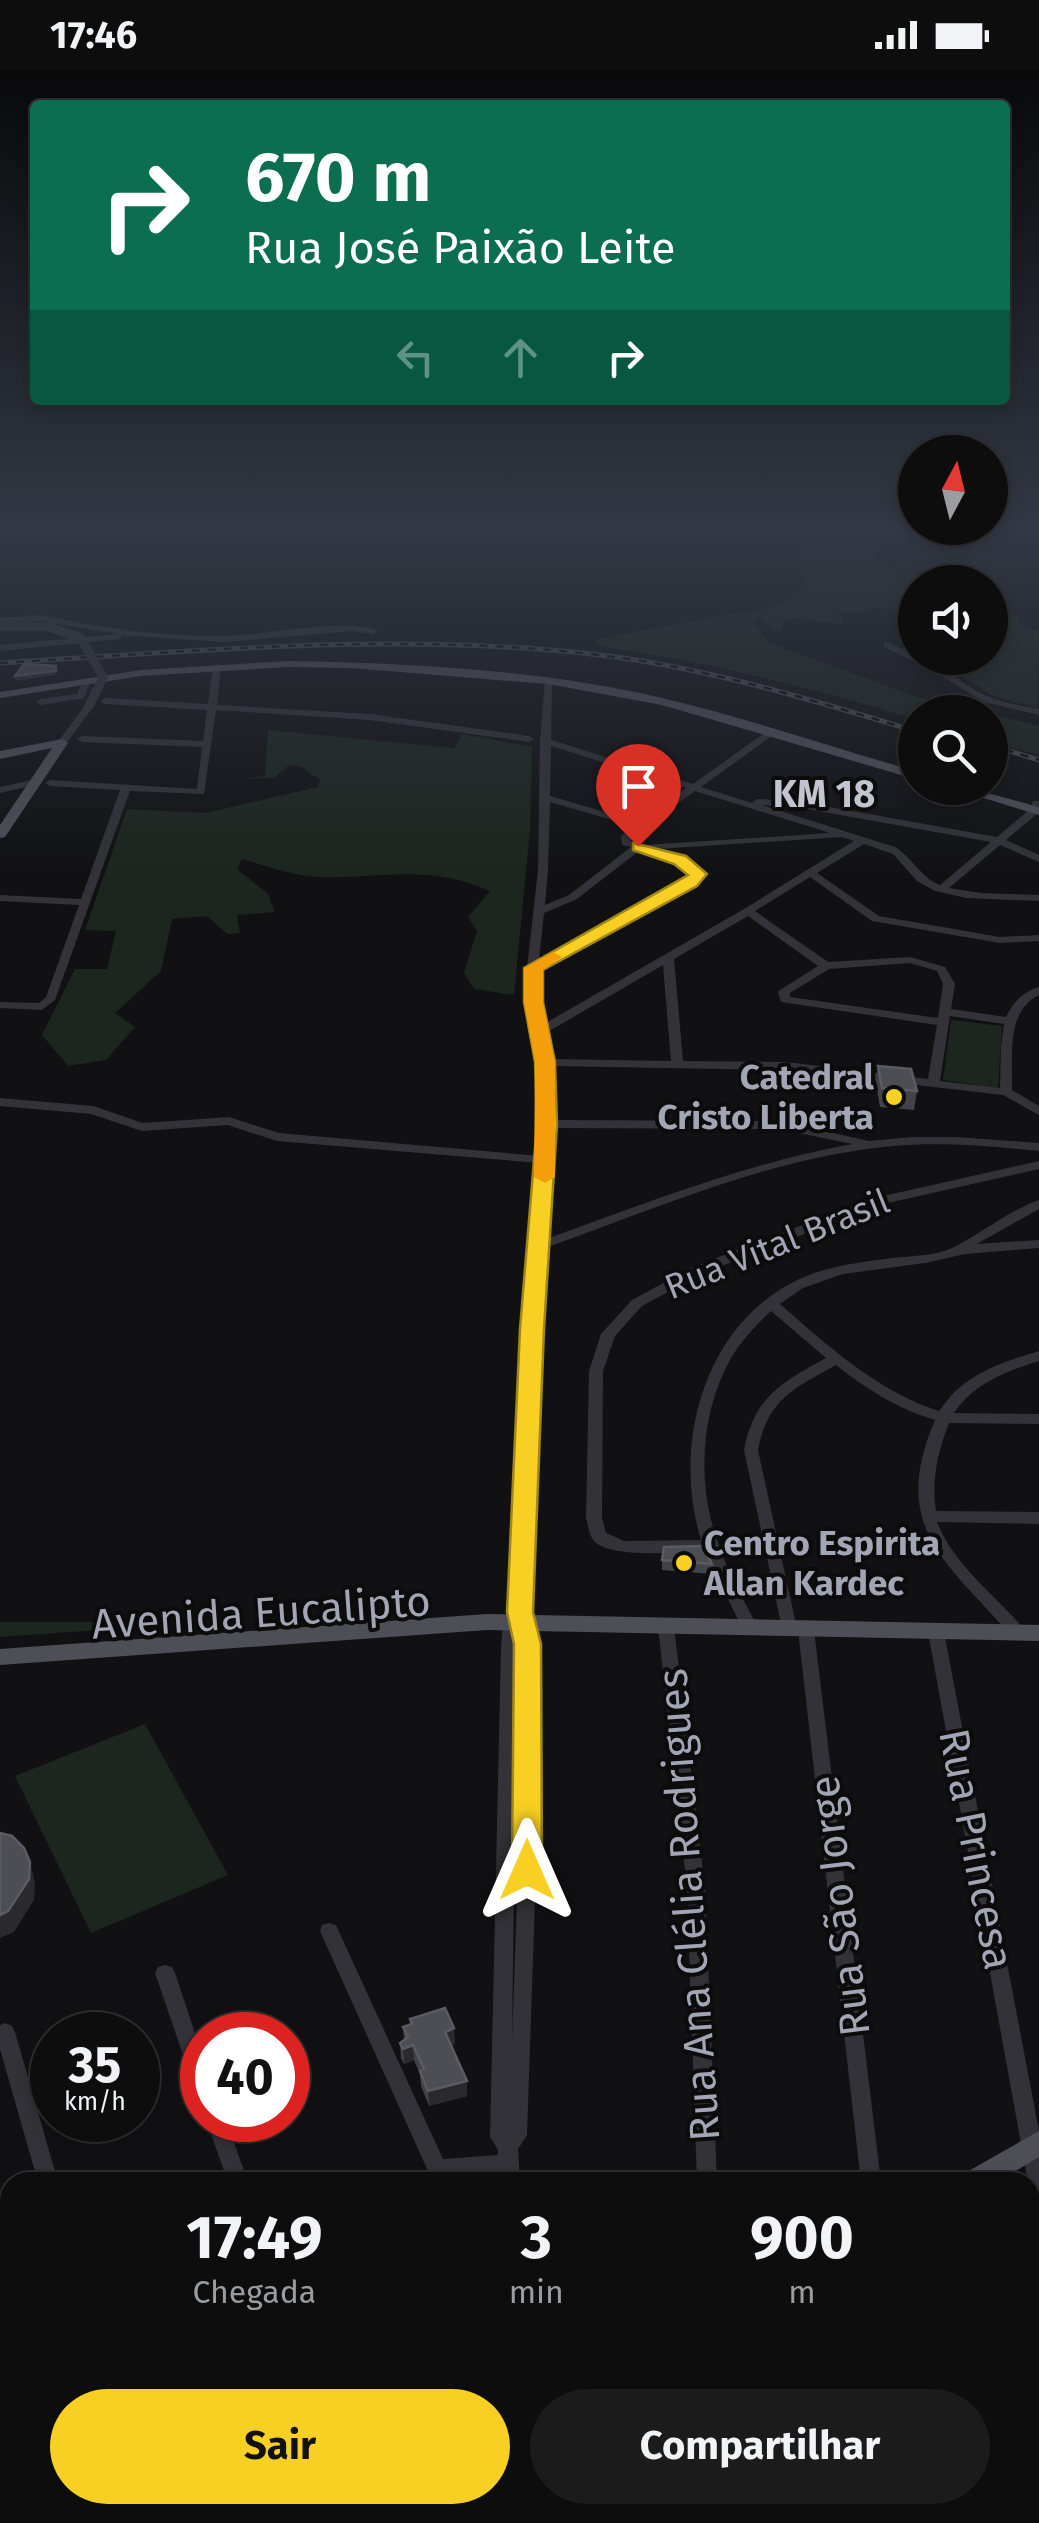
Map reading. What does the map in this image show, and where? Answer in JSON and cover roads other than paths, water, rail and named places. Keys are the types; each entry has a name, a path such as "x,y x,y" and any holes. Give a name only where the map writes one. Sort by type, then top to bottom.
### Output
{"main road":[{"path":"0,692 152,666 295,658 371,660 590,680 792,732 898,766"},
{"path":"0,692 217,666 330,664 548,681 632,695 898,767"},
{"path":"770,733 792,732"},
{"path":"0,755 62,743"},
{"path":"0,834 43,783 62,743"},
{"path":"1008,797 1037,807"},
{"path":"1008,800 1037,807"},
{"path":"519,1624 1028,1633"},
{"name":"Avenida Eucalipto","path":"0,1657 519,1624"},
{"name":"Avenida Eucalipto","path":"0,1668 519,1624"},
{"path":"991,2172 1036,2145"}],"street":[{"path":"62,743 89,706 103,677 87,648"},
{"path":"894,648 936,668 987,700 1039,712"},
{"path":"0,790 43,783 202,792 217,666"},
{"path":"40,702 80,696 87,681"},
{"path":"463,2172 509,2164 517,2136 522,2067 527,1870 519,1624 546,1160 545,1062 534,1002 534,968 548,681"},
{"path":"105,701 439,724 528,740"},
{"path":"534,968 691,882 698,874 680,860 626,843 624,838 691,786 770,733"},
{"path":"82,739 207,744"},
{"path":"545,741 899,852 922,881 942,889 1039,898"},
{"path":"0,1005 45,1006 52,998 126,788"},
{"path":"545,798 640,826"},
{"path":"747,803 796,804 997,840 1039,859"},
{"path":"942,889 1037,807"},
{"path":"538,912 573,897 638,846 848,836"},
{"path":"541,1031 862,840"},
{"path":"811,873 876,919 986,939 1039,938"},
{"path":"0,898 86,902"},
{"path":"748,911 826,966"},
{"path":"668,957 677,1064"},
{"path":"934,1082 944,1017 949,984 946,974 932,964 896,959 826,966 784,992 785,1000 944,1017 1010,1021"},
{"path":"1006,1092 1010,1021 1020,998 1039,990"},
{"path":"545,1062 786,1066 1006,1092 1039,1111"},
{"path":"0,1102 93,1110 150,1128 229,1121 277,1138 546,1160"},
{"path":"547,1124 780,1125 871,1145"},
{"path":"539,1246 730,1180 871,1145 937,1140 1039,1147"},
{"name":"Rua Vital Brasil","path":"711,1546 624,1547 605,1542 600,1536 594,1518 594,1408 596,1371 608,1334 637,1303 696,1272 875,1202 1039,1165"},
{"path":"954,1251 1039,1204"},
{"path":"750,1628 711,1546 698,1492 697,1438 706,1399 722,1359 737,1335 772,1304 808,1280 954,1251 1039,1244"},
{"path":"772,1304 837,1358 885,1390 942,1418 1039,1419"},
{"path":"1028,1633 954,1563 935,1536 928,1516 926,1480 942,1418 962,1393 993,1374 1039,1356"},
{"name":"Rua São Jorge","path":"837,1358 777,1394 754,1426 754,1466 797,1630 871,2172"},
{"path":"928,1516 1039,1518"},
{"name":"Rua Ana Clélia Rodrigues","path":"666,1627 696,1888 708,2172"},
{"name":"Rua Princesa","path":"936,1632 1036,2145 1038,2172"},
{"path":"329,1931 438,2172"},
{"path":"165,1973 180,2017"},
{"path":"5,2032 45,2172"},
{"path":"224,2142 234,2172"}],"railway":[{"path":"0,663 234,648"},
{"path":"523,648 632,659 714,675 898,726"},
{"path":"1008,751 1039,760"}],"place":[{"name":"Catedral Cristo Liberta","path":"894,1097"},
{"name":"Centro Espirita Allan Kardec","path":"684,1563"}],"district":[{"name":"KM 18","path":"824,794"}]}
